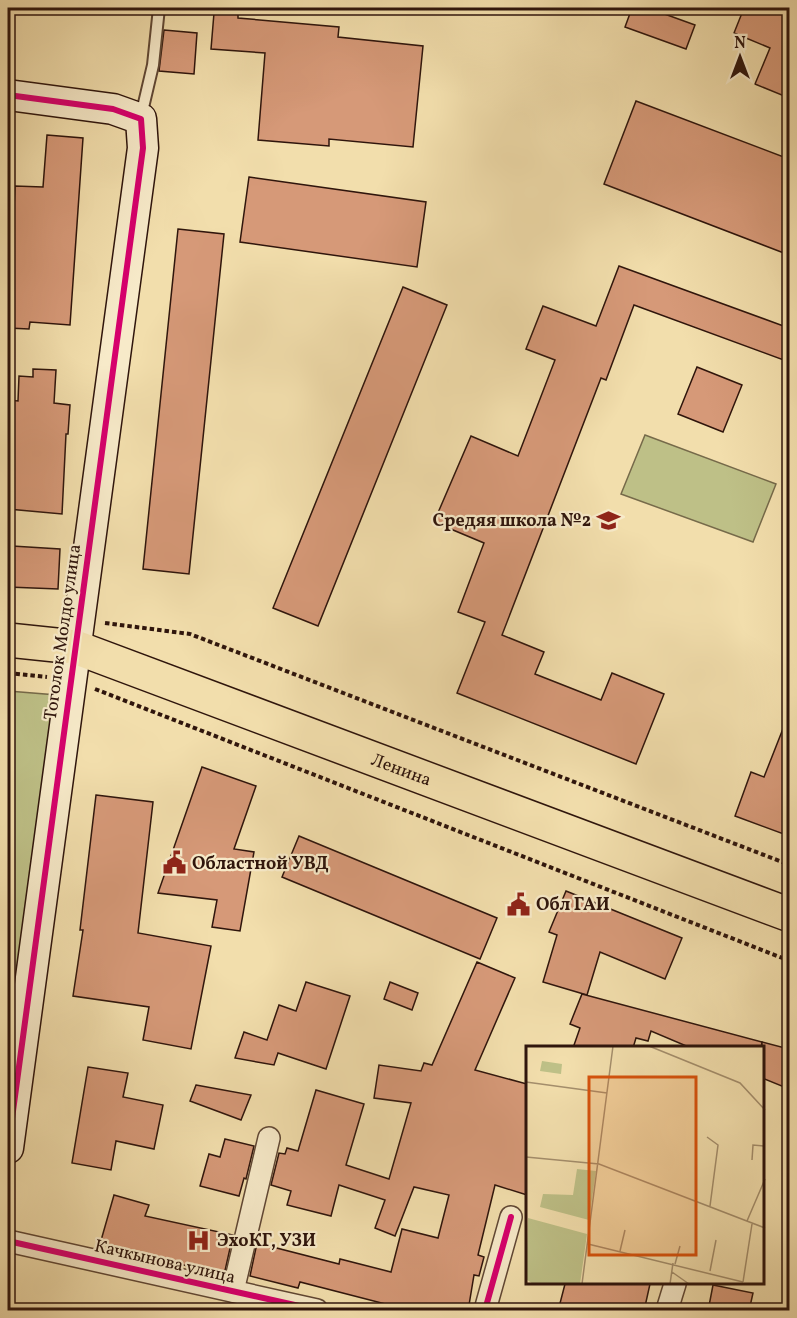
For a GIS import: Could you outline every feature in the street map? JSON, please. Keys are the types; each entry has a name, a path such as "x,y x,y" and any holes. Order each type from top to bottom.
{"main road":[{"name":"Ленина","path":"8,640 76,633 789,915"}],"street":[{"path":"8,95 113,109 141,119"},
{"name":"Тоголок Молдо улица","path":"8,1148 143,148 141,119"},
{"path":"233,1291 269,1138"},
{"path":"485,1311 511,1217"},
{"name":"Качкынова улица","path":"8,1241 317,1311"},
{"path":"667,1311 675,1285"}],"lane":[{"path":"141,119 153,65 159,8"}],"path":[{"path":"76,633 190,634 789,865"},
{"path":"8,673 71,680 789,962"}],"green space":[{"path":"645,435 776,484 753,542 621,494"},
{"path":"8,691 57,695 8,1053"}],"building":[{"path":"632,8 648,8 695,25 686,49 625,27"},
{"path":"744,8 789,8 789,98 755,84 770,48 734,33"},
{"path":"214,13 238,14 238,18 339,27 338,37 423,46 413,147 329,139 329,146 258,140 265,53 211,49"},
{"path":"164,30 197,33 194,74 159,71"},
{"path":"636,101 789,159 789,255 604,184"},
{"path":"47,135 83,138 70,325 30,322 29,329 8,328 8,272 11,272 15,186 43,187"},
{"path":"249,177 426,202 417,267 240,242"},
{"path":"178,229 224,234 189,574 143,569"},
{"path":"619,266 789,328 789,362 634,305 606,380 601,378 502,635 544,652 535,674 601,700 612,673 664,694 636,764 457,693 485,622 458,612 484,543 434,522 471,436 518,456 555,360 526,349 543,306 596,326"},
{"path":"403,287 447,305 318,626 273,608"},
{"path":"697,367 742,385 723,432 678,414"},
{"path":"33,369 56,370 54,403 70,405 68,434 66,434 62,514 8,509 8,400 18,401 19,376 33,377"},
{"path":"12,546 60,549 58,589 8,587 8,548"},
{"path":"788,716 789,836 735,816 751,772 764,777"},
{"path":"202,767 256,786 234,849 254,852 240,931 212,927 217,900 158,893"},
{"path":"96,795 153,802 138,933 211,946 191,1049 143,1040 149,1007 73,996 83,930 80,930"},
{"path":"299,836 497,918 480,959 282,877"},
{"path":"566,891 682,938 665,979 600,952 587,995 543,982 557,935 549,932"},
{"path":"477,962 515,978 475,1070 526,1084 526,1195 495,1185 478,1255 484,1257 479,1276 474,1275 468,1311 400,1311 401,1308 300,1282 298,1288 250,1276 257,1243 339,1264 340,1259 391,1272 402,1229 438,1238 449,1195 414,1187 395,1236 375,1228 385,1200 339,1185 331,1216 287,1205 291,1191 271,1185 279,1153 285,1154 287,1148 298,1151 316,1090 364,1104 346,1165 389,1179 411,1103 374,1098 379,1065 421,1071 424,1063 432,1065"},
{"path":"306,982 350,996 326,1069 278,1053 274,1065 235,1058 244,1032 267,1040 279,1005 296,1011"},
{"path":"390,982 418,993 412,1010 384,999"},
{"path":"582,994 762,1042 761,1046 686,1046 651,1031 648,1041 636,1038 634,1046 574,1046 580,1028 570,1024"},
{"path":"762,1042 789,1049 789,1089 764,1079 764,1046"},
{"path":"88,1067 128,1073 123,1097 163,1105 154,1149 116,1141 111,1170 72,1163"},
{"path":"196,1085 251,1095 241,1120 190,1101"},
{"path":"225,1139 254,1146 246,1179 244,1178 239,1196 200,1186 209,1154 220,1157"},
{"path":"114,1195 149,1205 145,1216 233,1235 224,1275 100,1244"},
{"path":"565,1285 650,1285 644,1311 611,1311 582,1304 580,1311 558,1311"},
{"path":"713,1285 753,1293 749,1311 708,1311"}],"cycle path":[{"path":"8,95 113,109 141,119 143,148 8,1148"},
{"path":"485,1310 511,1217"},
{"path":"8,1241 317,1310"}],"place":[{"name":"Средяя школа №2","path":"609,520"},
{"name":"Областной УВД","path":"174,863"},
{"name":"Обл ГАИ","path":"518,904"},
{"name":"ЭхоКГ, УЗИ","path":"199,1240"}]}
